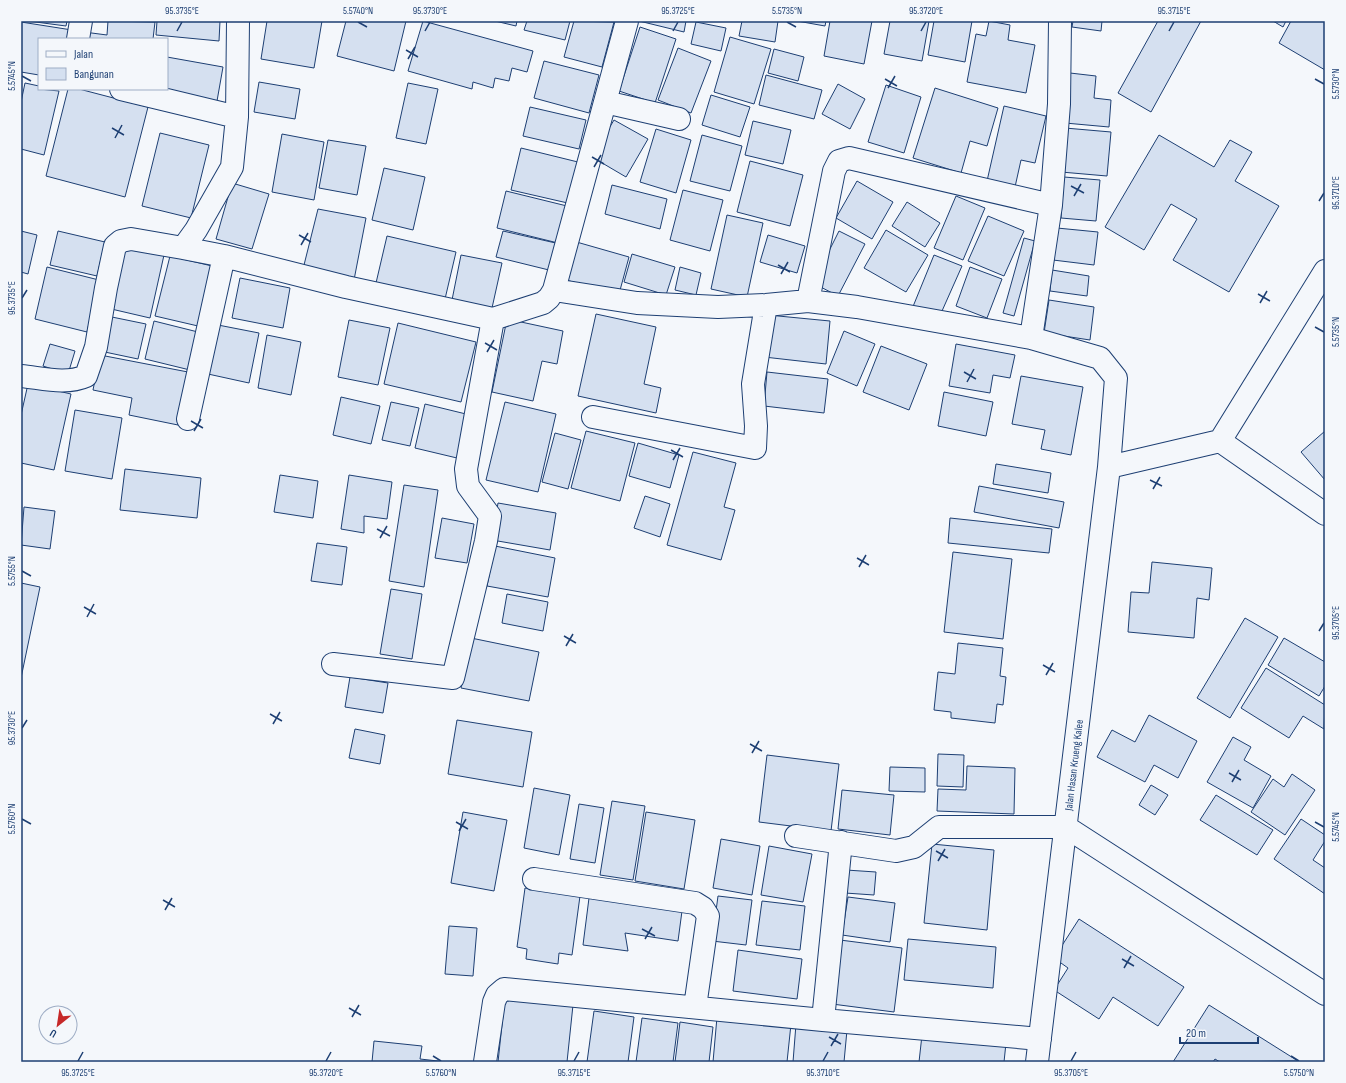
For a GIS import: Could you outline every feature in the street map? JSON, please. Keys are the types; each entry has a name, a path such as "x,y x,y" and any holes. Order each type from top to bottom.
{"street":[{"path":"78,38 80,21"},
{"path":"183,248 231,172 236,117 238,21"},
{"path":"21,376 57,380 77,380 86,376 96,347 115,246 131,239 224,256 346,287 492,319 543,303 549,298 554,290 606,102 626,21"},
{"path":"1031,338 1051,205 1060,104 1060,21"},
{"path":"125,90 236,117"},
{"path":"606,102 679,119"},
{"path":"808,301 834,171 839,161 849,158 1051,205"},
{"path":"188,419 224,256"},
{"path":"1109,467 1220,441 1325,271"},
{"name":"Jalan Hasan Krueng Kalee","path":"554,290 636,303 718,307 808,301 857,308 1031,338 1100,358 1116,378 1109,467 1037,1062"},
{"path":"593,417 755,448 756,426 753,384 766,305"},
{"path":"334,664 453,678 486,541 490,516 468,486 466,469 492,319"},
{"path":"1220,441 1325,514"},
{"path":"796,836 896,851 914,847 939,827 1066,827 1325,994"},
{"path":"823,1020 841,842"},
{"path":"534,879 694,903 703,908 708,916 695,1007"},
{"path":"484,1062 494,1002 497,995 504,989 823,1020 1040,1039"}],"building":[{"path":"28,21 67,21 66,26"},
{"path":"108,21 155,22 153,38 84,38 84,32 107,35"},
{"path":"157,21 220,21 219,41 156,35"},
{"path":"267,21 322,21 314,68 261,59"},
{"path":"346,21 406,21 394,71 337,56"},
{"path":"423,21 533,51 527,72 512,68 509,81 495,78 493,88 473,82 472,89 408,71"},
{"path":"495,21 517,21 516,26"},
{"path":"527,21 570,21 565,40 524,30"},
{"path":"574,21 614,22 602,67 564,57"},
{"path":"639,21 686,21 684,32"},
{"path":"742,21 778,21 775,42 739,36"},
{"path":"797,21 826,21 825,26"},
{"path":"830,21 872,21 864,64 824,56"},
{"path":"890,21 929,21 922,61 884,54"},
{"path":"934,21 972,21 965,62 928,55"},
{"path":"989,21 1010,25 1008,40 1035,45 1026,93 967,82 976,34 986,36"},
{"path":"1073,21 1102,21 1101,31 1072,27"},
{"path":"1158,21 1201,21 1151,112 1118,93"},
{"path":"1273,21 1286,21 1283,27"},
{"path":"1291,21 1325,21 1325,70 1279,43"},
{"path":"21,22 72,30 71,38 38,38 38,75 21,72"},
{"path":"696,22 726,28 721,51 691,44"},
{"path":"640,27 676,39 655,103 619,91"},
{"path":"730,37 771,49 754,104 714,92"},
{"path":"678,48 711,61 691,113 658,100"},
{"path":"774,49 804,57 798,81 768,73"},
{"path":"168,57 223,67 217,101 157,90 168,90"},
{"path":"544,61 599,75 589,113 534,98"},
{"path":"1070,73 1096,76 1094,98 1111,100 1109,127 1065,123"},
{"path":"766,75 822,90 814,119 759,105"},
{"path":"259,82 300,89 295,119 254,112"},
{"path":"25,83 38,86 38,90 59,91 44,155 21,149 21,102"},
{"path":"408,83 438,89 426,144 396,138"},
{"path":"838,84 865,99 850,129 822,114"},
{"path":"886,85 921,97 904,153 868,142"},
{"path":"935,88 998,108 987,146 970,141 961,173 913,158"},
{"path":"68,90 83,90 148,107 125,197 46,176"},
{"path":"711,95 750,107 740,137 702,125"},
{"path":"1004,106 1046,116 1035,163 1021,160 1015,187 987,181"},
{"path":"530,107 586,120 579,149 523,136"},
{"path":"614,120 648,139 626,177 592,157"},
{"path":"753,121 791,130 783,164 745,155"},
{"path":"1065,128 1111,132 1107,176 1061,172"},
{"path":"656,129 691,140 676,193 640,182"},
{"path":"160,133 209,145 191,218 142,206"},
{"path":"282,134 324,142 314,200 272,192"},
{"path":"702,135 742,146 730,191 690,181"},
{"path":"1159,135 1214,167 1230,140 1252,152 1235,181 1279,206 1229,292 1173,260 1197,219 1171,204 1144,250 1105,227"},
{"path":"328,140 366,146 357,195 319,188"},
{"path":"521,148 582,163 572,204 511,190"},
{"path":"750,161 803,175 790,226 737,212"},
{"path":"384,168 425,177 413,230 372,220"},
{"path":"1064,177 1100,180 1096,221 1061,218"},
{"path":"857,181 893,202 872,239 836,218"},
{"path":"232,183 269,194 252,249 216,239"},
{"path":"612,185 667,199 660,229 605,214"},
{"path":"683,190 723,200 710,251 670,240"},
{"path":"506,191 567,206 558,243 497,228"},
{"path":"956,196 985,208 963,260 934,248"},
{"path":"907,202 940,223 925,247 892,226"},
{"path":"318,209 366,218 354,280 303,269"},
{"path":"727,215 763,223 747,297 711,289"},
{"path":"988,216 1024,231 1004,276 968,261"},
{"path":"1057,228 1098,232 1094,265 1053,260"},
{"path":"886,230 928,255 906,292 864,268"},
{"path":"21,231 37,235 28,274 21,272"},
{"path":"58,231 105,242 97,276 50,265"},
{"path":"503,231 560,244 553,271 496,257"},
{"path":"839,231 865,244 838,296 813,283"},
{"path":"768,235 805,246 797,273 760,262"},
{"path":"387,236 456,252 445,299 376,283"},
{"path":"1024,238 1035,241 1014,316 1003,313"},
{"path":"573,241 629,257 619,294 562,279"},
{"path":"121,245 164,255 150,318 107,308"},
{"path":"632,254 675,267 666,295 624,282"},
{"path":"461,255 502,263 492,308 452,300"},
{"path":"934,255 962,266 942,311 912,309"},
{"path":"170,256 212,266 198,326 155,316"},
{"path":"47,267 99,280 87,332 35,319"},
{"path":"680,267 701,273 696,295 675,290"},
{"path":"970,267 1002,279 987,318 956,306"},
{"path":"1052,270 1089,276 1087,296 1050,291"},
{"path":"240,278 290,288 283,328 232,318"},
{"path":"1049,300 1094,307 1090,340 1044,333"},
{"path":"596,314 656,327 644,384 661,388 656,413 578,396"},
{"path":"768,315 830,321 826,364 764,357"},
{"path":"107,316 146,324 138,359 100,351"},
{"path":"507,319 563,331 557,364 542,361 533,401 492,392"},
{"path":"349,320 390,328 378,385 338,377"},
{"path":"154,321 198,332 190,370 145,359"},
{"path":"398,323 476,342 461,402 384,384"},
{"path":"218,325 259,333 249,383 208,374"},
{"path":"844,331 875,344 857,386 827,373"},
{"path":"267,335 301,342 291,395 258,388"},
{"path":"50,344 75,351 68,374 43,366"},
{"path":"956,344 1015,355 1010,378 993,375 990,393 949,386"},
{"path":"881,346 927,364 909,410 863,392"},
{"path":"100,355 188,372 178,425 129,415 132,398 93,390"},
{"path":"767,372 828,379 824,413 764,406"},
{"path":"1021,376 1083,387 1071,455 1041,449 1045,430 1012,424"},
{"path":"28,384 71,394 54,470 21,463 21,415"},
{"path":"944,392 993,402 986,436 938,426"},
{"path":"341,397 380,406 371,444 333,435"},
{"path":"391,402 419,408 410,446 382,440"},
{"path":"505,402 556,414 538,492 486,480"},
{"path":"425,404 466,414 457,458 415,448"},
{"path":"75,410 122,418 112,479 65,471"},
{"path":"586,431 635,443 620,501 571,488"},
{"path":"1325,431 1325,480 1301,452"},
{"path":"555,433 581,440 568,489 542,482"},
{"path":"638,443 679,455 670,488 629,476"},
{"path":"693,452 736,463 724,507 735,510 721,560 667,545"},
{"path":"996,464 1051,473 1048,493 993,484"},
{"path":"125,469 201,478 197,518 120,510"},
{"path":"280,475 318,481 313,518 274,512"},
{"path":"349,475 392,482 387,519 364,516 364,533 341,529"},
{"path":"404,485 438,490 424,587 389,581"},
{"path":"979,486 1064,502 1059,528 974,512"},
{"path":"645,496 670,504 660,537 634,528"},
{"path":"498,503 556,513 550,550 492,540"},
{"path":"24,507 55,511 50,549 21,545"},
{"path":"442,518 474,524 467,563 435,558"},
{"path":"950,518 1052,529 1049,553 948,543"},
{"path":"317,543 347,547 342,585 311,581"},
{"path":"495,546 555,558 548,597 487,586"},
{"path":"953,552 1012,559 1003,639 944,632"},
{"path":"1152,562 1212,568 1209,600 1197,598 1194,638 1128,632 1131,592 1149,593"},
{"path":"21,583 40,587 21,678"},
{"path":"391,589 422,594 412,659 380,654"},
{"path":"507,594 548,602 543,631 502,623"},
{"path":"1245,618 1278,637 1230,718 1197,698"},
{"path":"471,638 539,652 529,701 461,688"},
{"path":"1284,638 1325,662 1325,686 1319,696 1268,665"},
{"path":"958,643 1003,648 1000,676 1006,677 1003,705 997,704 995,723 951,718 951,712 934,710 938,672 955,674"},
{"path":"1266,668 1325,705 1324,729 1303,716 1289,738 1241,708"},
{"path":"350,677 388,683 383,713 345,707"},
{"path":"1149,715 1197,741 1178,778 1154,765 1145,782 1097,757 1112,730 1135,742"},
{"path":"457,720 532,732 523,787 448,774"},
{"path":"355,729 385,735 380,764 349,758"},
{"path":"1233,737 1251,747 1244,760 1271,776 1253,808 1207,782"},
{"path":"938,754 964,755 963,787 937,786"},
{"path":"767,755 839,764 831,831 759,822"},
{"path":"967,766 1015,768 1014,814 937,811 938,789 966,790"},
{"path":"890,767 925,768 925,792 889,791"},
{"path":"1292,774 1315,790 1285,835 1251,812 1273,779 1284,787"},
{"path":"1151,785 1168,795 1155,815 1139,805"},
{"path":"534,788 570,795 559,855 524,848"},
{"path":"842,790 894,795 890,835 838,829"},
{"path":"1216,795 1273,830 1257,855 1200,820"},
{"path":"612,801 645,806 633,880 600,875"},
{"path":"579,804 604,808 595,863 570,859"},
{"path":"463,812 507,820 494,891 451,883"},
{"path":"646,812 695,820 684,889 635,881"},
{"path":"1301,819 1325,835 1325,841 1313,860 1325,868 1325,894 1274,859"},
{"path":"721,839 760,846 752,895 713,888"},
{"path":"932,844 994,850 987,930 924,923"},
{"path":"769,846 812,854 803,902 761,895"},
{"path":"846,870 876,872 874,895 845,893"},
{"path":"525,888 580,896 572,955 559,953 558,964 526,959 527,949 517,947"},
{"path":"718,896 752,900 746,945 712,941"},
{"path":"848,897 895,903 890,942 842,935"},
{"path":"589,898 682,911 678,941 625,933 628,951 583,945"},
{"path":"762,901 805,906 800,950 756,945"},
{"path":"1079,919 1184,987 1158,1026 1113,997 1099,1019 1054,990 1068,968 1054,958"},
{"path":"449,926 477,928 473,976 445,974"},
{"path":"908,939 996,947 993,988 904,980"},
{"path":"840,940 902,948 894,1012 832,1004"},
{"path":"738,950 802,959 797,999 733,991"},
{"path":"505,997 573,1005 567,1062 498,1062"},
{"path":"1209,1005 1298,1061 1220,1062 1215,1059 1213,1062 1173,1062"},
{"path":"594,1011 634,1017 628,1062 587,1062"},
{"path":"717,1017 791,1024 787,1062 713,1062"},
{"path":"642,1018 678,1023 673,1062 636,1062"},
{"path":"680,1022 713,1027 709,1062 675,1062"},
{"path":"796,1024 847,1030 844,1062 793,1062"},
{"path":"922,1035 1006,1043 1004,1062 919,1062"},
{"path":"374,1041 422,1046 420,1059 447,1062 372,1062"}]}
